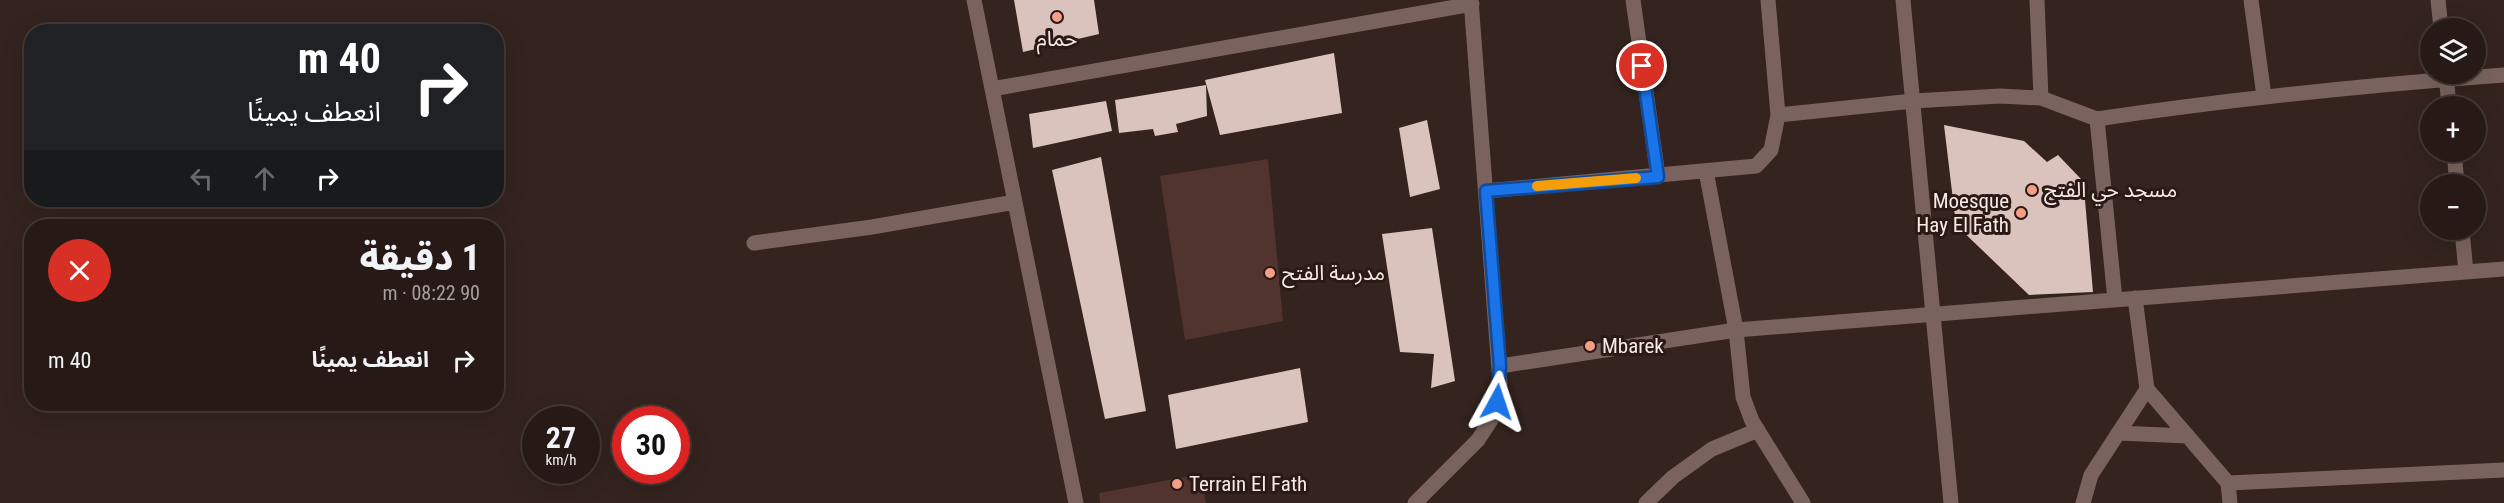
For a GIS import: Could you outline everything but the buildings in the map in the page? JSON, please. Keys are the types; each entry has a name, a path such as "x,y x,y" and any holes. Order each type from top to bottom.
{"street":[{"path":"974,0 1076,503"},
{"path":"1633,0 1658,177"},
{"path":"1486,191 1658,177 1756,166 1762,162 1771,150 1778,116 1768,0"},
{"path":"1904,0 1951,503"},
{"path":"2037,0 2041,98"},
{"path":"2251,0 2264,96"},
{"path":"2438,0 2440,18"},
{"path":"992,89 1471,2 1500,366 1497,402 1491,420 1478,440 1414,503"},
{"path":"2486,75 2504,75"},
{"path":"1778,116 1913,101 2000,96 2041,98 2097,119 2264,96 2420,79"},
{"path":"2097,119 2115,300"},
{"path":"1706,171 1736,330 1743,397 1758,430 1803,503"},
{"path":"754,243 872,227 1015,202"},
{"path":"2463,240 2466,272"},
{"path":"1500,366 1736,330 2504,269"},
{"path":"2135,298 2147,389 2228,483 2230,503"},
{"path":"2083,503 2091,475 2147,389"},
{"path":"1646,503 1673,477 1712,448 1758,430"},
{"path":"2118,432 2187,436"},
{"path":"2228,483 2504,470"}],"shaded area":[{"path":"1268,159 1283,321 1185,340 1160,176"},
{"name":"Terrain El Fath","path":"1201,474 1206,503 1100,503 1099,493"}],"slow traffic":[{"path":"1537,186 1636,178"}],"place":[{"name":"حمام","path":"1057,17"},
{"name":"مسجد حي الفتح","path":"2032,190"},
{"name":"Moesque Hay El Fath","path":"2021,213"},
{"name":"مدرسة الفتح","path":"1270,273"},
{"name":"Mbarek","path":"1590,346"},
{"name":"Terrain El Fath","path":"1177,484"}],"route":[{"path":"1497,402 1500,366 1486,191 1658,177 1642,66"}]}
